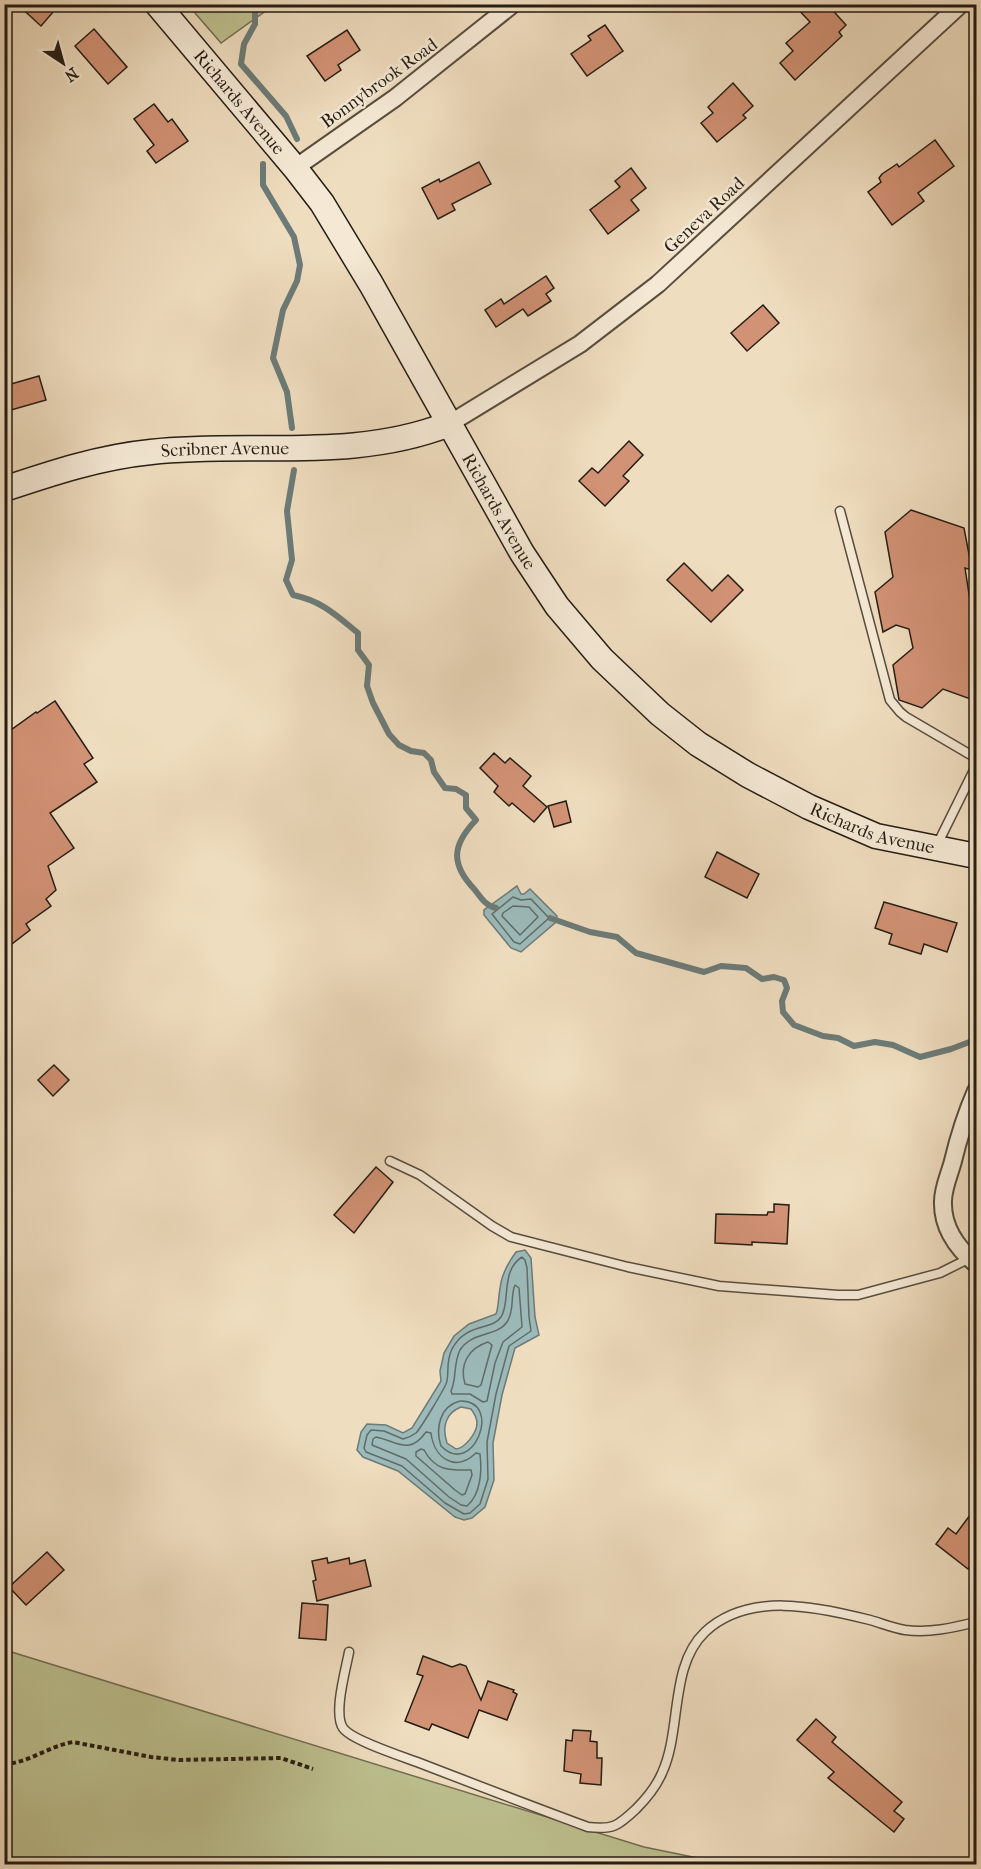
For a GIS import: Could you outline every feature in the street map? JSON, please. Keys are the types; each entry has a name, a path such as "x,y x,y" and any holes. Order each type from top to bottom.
{"street":[{"name":"Richards Avenue","path":"157,4 322,203 343,236 522,553 557,606 602,659 660,714 698,744 748,775 809,807 876,836 976,856"},
{"name":"Bonnybrook Road","path":"295,168 395,98 513,4"},
{"name":"Geneva Road","path":"449,424 580,344 658,284 961,4"},
{"name":"Scribner Avenue","path":"4,489 84,465 152,452 311,449 365,445 423,434 449,424"},
{"path":"973,1261 957,1244 950,1232 946,1223 943,1200 964,1118 976,1091"}],"lane":[{"path":"840,511 890,699 906,717 976,758"},
{"path":"936,848 976,766"},
{"path":"390,1161 420,1175 492,1226 512,1237 628,1267 719,1286 848,1296 869,1293 973,1261"},
{"path":"349,1652 339,1706 339,1719 349,1734 509,1798 588,1827 603,1829 614,1827 625,1820 647,1798 663,1773 675,1725 683,1674 692,1647 706,1631 727,1617 746,1610 793,1605 821,1608 902,1629 929,1632 976,1622"}],"path":[{"path":"4,1764 19,1762 65,1743 73,1742 179,1760 281,1758 313,1769"}],"green space":[{"path":"188,5 274,5 221,43"},
{"path":"5,1650 644,1847 727,1864 5,1864"}],"water":[{"path":"517,886 521,894 530,889 557,916 556,922 521,952 511,948 484,915 484,910"},
{"path":"525,1250 531,1258 535,1317 539,1335 515,1348 502,1395 493,1443 494,1480 485,1507 472,1518 464,1520 455,1517 398,1471 363,1457 357,1450 361,1432 367,1424 386,1425 403,1433 412,1428 441,1381 440,1371 444,1353 454,1336 469,1324 496,1314 502,1279 516,1252","holes":["461,1407 471,1409 477,1421 475,1431 467,1443 456,1449 447,1443 446,1422 451,1413"]}],"building":[{"path":"17,4 60,4 41,26"},
{"path":"793,4 827,4 846,25 839,32 842,36 795,80 780,63 793,51 786,43 810,22"},
{"path":"605,25 623,51 587,76 571,54 591,40 588,36"},
{"path":"94,29 127,67 108,84 75,46"},
{"path":"347,30 360,50 338,65 341,70 325,81 307,56"},
{"path":"733,83 753,106 743,115 746,118 717,142 701,123 713,113 708,107"},
{"path":"154,104 168,122 172,119 188,141 156,163 147,151 154,145 134,119"},
{"path":"935,140 954,166 918,193 924,201 892,225 868,192 881,182 879,178 882,174 897,164 899,167"},
{"path":"479,162 491,184 452,204 455,210 438,219 422,188 439,179 440,182"},
{"path":"631,168 646,188 631,200 639,210 608,234 590,210 620,187 615,181"},
{"path":"546,276 554,288 546,294 551,301 528,316 523,309 496,327 485,310 501,299 504,304"},
{"path":"763,305 779,323 747,351 731,333"},
{"path":"39,376 46,400 4,412 4,386"},
{"path":"629,441 643,455 623,476 629,481 605,506 579,481 592,468 598,473"},
{"path":"911,510 964,528 972,570 965,568 971,607 975,608 976,619 976,701 943,689 922,708 899,700 893,665 913,648 909,629 896,625 883,632 875,592 893,577 885,532"},
{"path":"684,563 712,591 728,575 743,590 711,622 667,580"},
{"path":"55,701 93,758 84,764 97,782 50,813 74,848 48,866 56,890 46,899 51,906 26,924 30,930 4,950 4,735"},
{"path":"494,753 505,763 510,758 531,776 523,786 547,807 534,822 512,803 509,806 494,792 498,786 480,768"},
{"path":"566,801 571,822 554,827 548,806"},
{"path":"717,852 759,874 747,898 705,877"},
{"path":"884,902 957,923 947,952 924,944 921,954 889,944 892,934 875,928"},
{"path":"54,1065 69,1080 53,1096 38,1080"},
{"path":"376,1167 393,1182 354,1233 334,1215"},
{"path":"774,1204 789,1205 787,1244 715,1243 716,1214 767,1215 768,1212 774,1212"},
{"path":"976,1507 976,1558 968,1569 936,1544 948,1528 956,1534"},
{"path":"47,1552 64,1570 26,1605 9,1587"},
{"path":"327,1558 328,1563 349,1558 350,1564 365,1560 371,1586 317,1601 312,1561"},
{"path":"302,1603 328,1605 326,1640 299,1638"},
{"path":"423,1656 452,1667 460,1664 466,1666 481,1700 488,1681 514,1690 513,1692 517,1694 507,1720 479,1710 468,1738 432,1724 429,1730 405,1721 423,1676 417,1674"},
{"path":"816,1719 836,1737 832,1742 902,1802 894,1811 904,1819 894,1832 828,1778 834,1772 797,1740"},
{"path":"573,1730 591,1731 590,1741 597,1742 597,1758 602,1758 601,1785 580,1783 581,1774 564,1771 566,1740 572,1741"}],"waterway":[{"path":"255,4 255,24 244,44 241,64 286,116 297,139"},
{"path":"263,164 263,185 294,237 300,265 297,281 283,310 273,358 287,392 292,428"},
{"path":"294,470 287,511 292,560 286,580 293,595 321,605 358,633 358,650 369,665 367,686 389,734 399,745 411,751 424,753 431,760 434,772 445,788 456,789 466,795 466,808 476,820 462,838 457,855 458,863 461,872 482,899 496,908"},
{"path":"550,918 590,932 617,937 636,953 704,972 721,966 746,968 762,979 774,977 784,980 787,988 782,1001 783,1012 794,1025 823,1036 838,1038 854,1046 875,1042 893,1045 920,1057 951,1049 972,1041 976,1037"}]}
